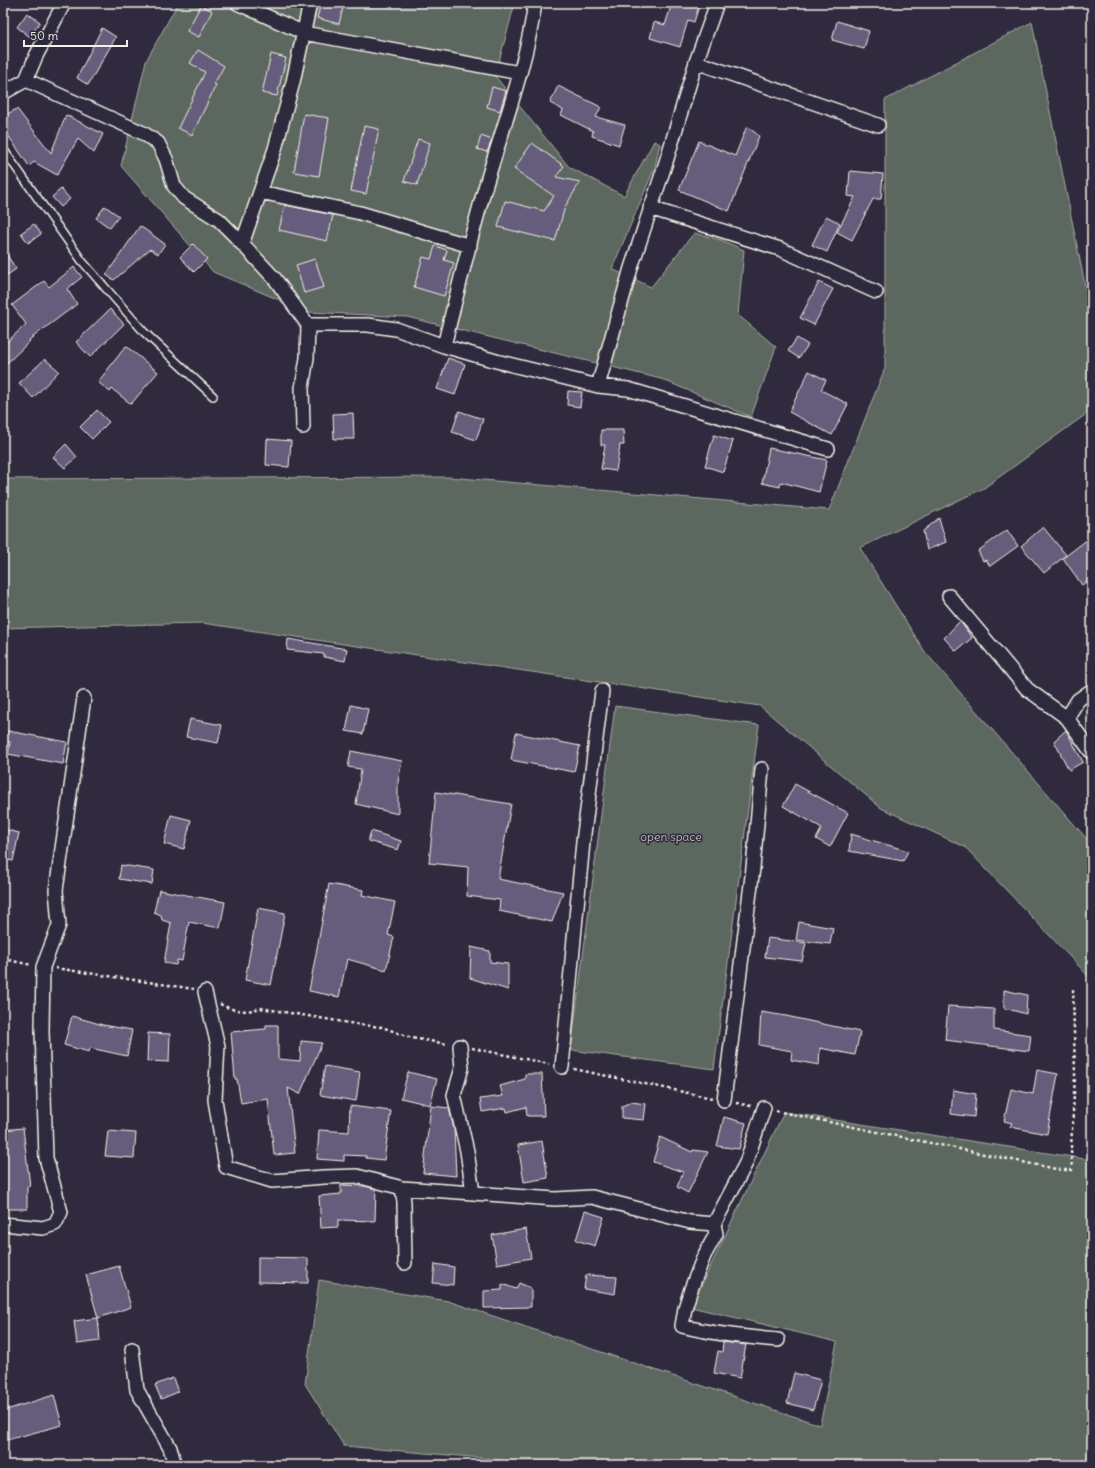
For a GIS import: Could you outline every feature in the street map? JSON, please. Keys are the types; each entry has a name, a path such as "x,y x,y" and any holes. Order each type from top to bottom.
{"street":[{"path":"3,93 26,80 36,56 64,3"},
{"path":"237,3 304,34 520,73"},
{"path":"242,244 275,148 304,34 310,3"},
{"path":"444,346 485,188 507,122 530,38 535,3"},
{"path":"598,386 631,268 666,162 696,62 717,3"},
{"path":"696,62 878,126"},
{"path":"26,80 143,133 158,143 166,159 174,186 184,198 219,220 275,279 308,325 307,358 302,388 303,427"},
{"path":"260,192 360,213 470,246"},
{"path":"650,208 780,249 876,292"},
{"path":"308,325 368,325 396,329 444,346 598,386 628,389 828,449"},
{"path":"949,596 1028,689 1067,718 1092,753"},
{"path":"1067,718 1078,700 1092,690"},
{"path":"562,1067 583,842 602,691"},
{"path":"3,1224 43,1228 55,1224 61,1212 46,1158 42,1031 43,967 59,925 56,890 84,698"},
{"path":"724,1100 754,868 762,769"},
{"path":"204,992 218,1046 215,1100 226,1167 272,1181 357,1176 402,1188 555,1199 592,1197 690,1222 714,1224"},
{"path":"460,1046 462,1068 454,1095 467,1151 473,1193"},
{"path":"764,1108 746,1163 714,1224 716,1234 704,1256 691,1289 684,1308 682,1326 706,1332 730,1333 778,1340"},
{"path":"402,1188 404,1202 405,1263"},
{"path":"132,1349 137,1390 170,1448 175,1465"}],"lane":[{"path":"3,149 82,261 144,332 212,396"}],"path":[{"path":"3,959 43,967 184,986 204,992 221,1005 234,1010 250,1012 260,1008 382,1027 412,1038 460,1046 1060,1170 1072,1170 1071,1148 1075,1076 1073,988"}],"green space":[{"path":"178,3 515,3 495,76 569,167 624,196 654,141 660,144 655,167 612,269 651,287 694,233 721,240 744,250 738,315 776,347 751,417 661,379 407,317 308,312 213,272 121,166 146,61"},
{"path":"1032,22 1092,320 1092,410 984,488 860,548 925,652 1092,845 1092,980 965,847 881,808 760,706 202,623 3,628 3,479 449,477 829,510 885,368 885,100"},
{"name":"open space","path":"615,706 759,725 714,1069 571,1050"},
{"path":"784,1112 1092,1160 1092,1465 524,1465 494,1459 344,1446 305,1384 319,1280 448,1301 820,1425 837,1342 691,1307"}],"building":[{"path":"321,3 344,3 339,24 317,18"},
{"path":"672,3 700,3 694,22 688,20 680,47 650,38 654,22 665,25"},
{"path":"201,5 212,11 199,37 187,31"},
{"path":"27,13 40,22 30,37 17,27"},
{"path":"837,21 869,31 864,49 832,40"},
{"path":"102,28 116,37 88,85 77,78"},
{"path":"198,50 224,66 214,84 216,85 192,135 178,128 205,72 190,63"},
{"path":"271,54 286,58 277,96 262,93"},
{"path":"558,86 601,107 596,117 625,125 619,145 592,136 593,131 561,115 563,110 550,103"},
{"path":"492,87 506,91 500,111 487,107"},
{"path":"17,109 51,153 66,115 103,134 94,153 78,139 57,175 34,162 29,166 3,128 3,116"},
{"path":"304,114 329,118 319,176 294,172"},
{"path":"364,126 379,129 366,194 351,191"},
{"path":"747,126 759,136 729,211 679,190 699,141 735,156"},
{"path":"481,136 492,140 487,152 477,149"},
{"path":"418,139 430,143 417,185 404,181"},
{"path":"532,143 564,166 556,177 580,182 565,207 555,241 498,227 505,201 544,211 554,196 514,169"},
{"path":"850,171 883,174 881,199 873,199 852,240 837,232 855,197 848,196"},
{"path":"61,189 70,199 61,207 52,197"},
{"path":"285,205 333,215 327,241 279,230"},
{"path":"105,206 119,216 110,228 96,218"},
{"path":"826,216 840,223 827,252 812,245"},
{"path":"34,224 41,234 28,243 21,233"},
{"path":"140,226 165,244 158,254 150,249 114,280 106,275"},
{"path":"193,244 207,259 194,272 180,257"},
{"path":"435,246 447,250 444,260 454,263 444,296 414,287 423,257 431,259"},
{"path":"3,249 16,269 3,278"},
{"path":"315,259 324,287 304,293 296,265"},
{"path":"74,267 82,277 67,289 77,304 29,340 30,341 3,367 3,346 26,324 12,305 44,281 49,287"},
{"path":"819,282 833,289 814,325 800,318"},
{"path":"110,309 124,324 90,357 76,342"},
{"path":"797,338 808,345 799,358 788,351"},
{"path":"126,346 158,372 131,404 112,389 110,392 98,382"},
{"path":"448,358 465,364 455,395 437,389"},
{"path":"45,359 59,371 33,398 19,383"},
{"path":"809,371 826,380 821,390 848,404 832,435 789,412"},
{"path":"568,391 582,392 580,407 567,405"},
{"path":"97,410 109,422 92,439 80,427"},
{"path":"459,411 483,419 476,440 452,432"},
{"path":"353,413 354,439 334,439 333,414"},
{"path":"601,430 623,430 624,445 620,445 616,471 601,469 605,445 601,445"},
{"path":"714,435 733,441 723,472 705,466"},
{"path":"267,439 291,441 289,467 266,465"},
{"path":"66,444 77,457 65,468 53,457"},
{"path":"769,448 827,460 819,492 781,482 780,487 762,483"},
{"path":"939,518 946,542 927,550 923,531"},
{"path":"1043,527 1066,555 1044,573 1021,546"},
{"path":"1007,530 1018,546 990,566 986,560 983,561 978,551"},
{"path":"1092,536 1092,577 1082,585 1063,558"},
{"path":"960,621 972,638 956,651 944,638"},
{"path":"288,639 347,649 345,661 324,657 324,654 287,650"},
{"path":"351,705 368,709 363,734 346,731"},
{"path":"190,719 222,725 218,743 186,737"},
{"path":"3,730 67,742 63,764 8,754 10,742 3,742"},
{"path":"1066,730 1083,762 1069,770 1054,741"},
{"path":"516,733 580,746 574,772 511,760"},
{"path":"351,751 402,761 398,782 398,814 356,804 361,769 348,767"},
{"path":"795,784 848,813 830,847 816,839 822,828 783,806"},
{"path":"436,792 511,804 498,879 563,892 552,922 499,911 500,900 467,896 468,867 429,863"},
{"path":"171,815 191,820 184,849 164,844"},
{"path":"3,829 19,833 13,861 3,859"},
{"path":"371,831 401,841 398,850 368,841"},
{"path":"851,834 908,851 903,861 849,851"},
{"path":"121,865 154,870 152,884 119,879"},
{"path":"329,884 363,890 362,895 395,902 388,935 394,937 386,970 347,959 339,997 309,991"},
{"path":"159,890 225,902 220,928 189,922 182,961 177,960 176,965 164,963 171,923 162,920 161,915 154,912"},
{"path":"258,908 285,913 271,985 245,980"},
{"path":"799,922 833,928 830,944 796,940"},
{"path":"768,938 806,943 802,961 765,957"},
{"path":"471,947 490,951 490,962 508,964 508,990 470,978"},
{"path":"1004,990 1027,995 1026,1014 1004,1008"},
{"path":"948,1006 994,1009 994,1030 1031,1035 1029,1051 945,1040"},
{"path":"761,1012 860,1032 855,1055 820,1048 819,1065 791,1060 792,1051 759,1045"},
{"path":"72,1016 103,1025 132,1030 127,1056 90,1048 89,1052 64,1045"},
{"path":"266,1025 278,1025 278,1059 300,1061 301,1041 322,1043 300,1094 288,1088 295,1153 274,1155 268,1099 241,1103 237,1079 235,1079 231,1032 266,1029"},
{"path":"148,1033 170,1034 169,1062 147,1061"},
{"path":"325,1066 360,1072 356,1101 320,1095"},
{"path":"1037,1070 1058,1074 1047,1134 1010,1127 1012,1123 1004,1121 1011,1089 1033,1094"},
{"path":"408,1072 437,1079 430,1105 401,1098"},
{"path":"525,1074 542,1074 544,1116 527,1116 526,1107 507,1112 506,1108 482,1112 480,1099 503,1096 500,1086 525,1079"},
{"path":"953,1090 976,1094 974,1117 951,1114"},
{"path":"631,1102 646,1104 644,1120 622,1118 622,1106"},
{"path":"350,1106 391,1111 384,1160 366,1158 366,1156 344,1155 344,1161 317,1159 319,1130 349,1132"},
{"path":"431,1106 449,1108 454,1129 456,1176 423,1173"},
{"path":"724,1117 746,1123 739,1149 717,1146"},
{"path":"23,1128 30,1186 27,1187 27,1209 3,1209 3,1130"},
{"path":"108,1131 136,1133 134,1158 105,1156"},
{"path":"660,1137 692,1152 693,1150 708,1152 688,1193 677,1187 683,1172 653,1162"},
{"path":"542,1141 548,1178 524,1182 518,1145"},
{"path":"341,1185 365,1186 376,1189 375,1221 338,1220 338,1227 321,1228 319,1196 341,1194"},
{"path":"585,1211 604,1217 595,1246 576,1240"},
{"path":"526,1229 531,1258 497,1264 492,1235"},
{"path":"258,1257 308,1258 308,1283 258,1282"},
{"path":"435,1264 454,1267 453,1285 433,1283"},
{"path":"119,1266 131,1307 98,1318 86,1275"},
{"path":"586,1275 617,1277 615,1294 584,1289"},
{"path":"519,1283 531,1288 531,1307 484,1308 484,1291 502,1290 502,1284 516,1289"},
{"path":"98,1318 100,1341 77,1344 74,1321"},
{"path":"723,1342 746,1345 740,1378 714,1373 718,1351 722,1352"},
{"path":"794,1373 821,1380 813,1410 787,1403"},
{"path":"173,1378 178,1392 161,1399 155,1385"},
{"path":"54,1395 62,1425 3,1441 3,1411"}]}
